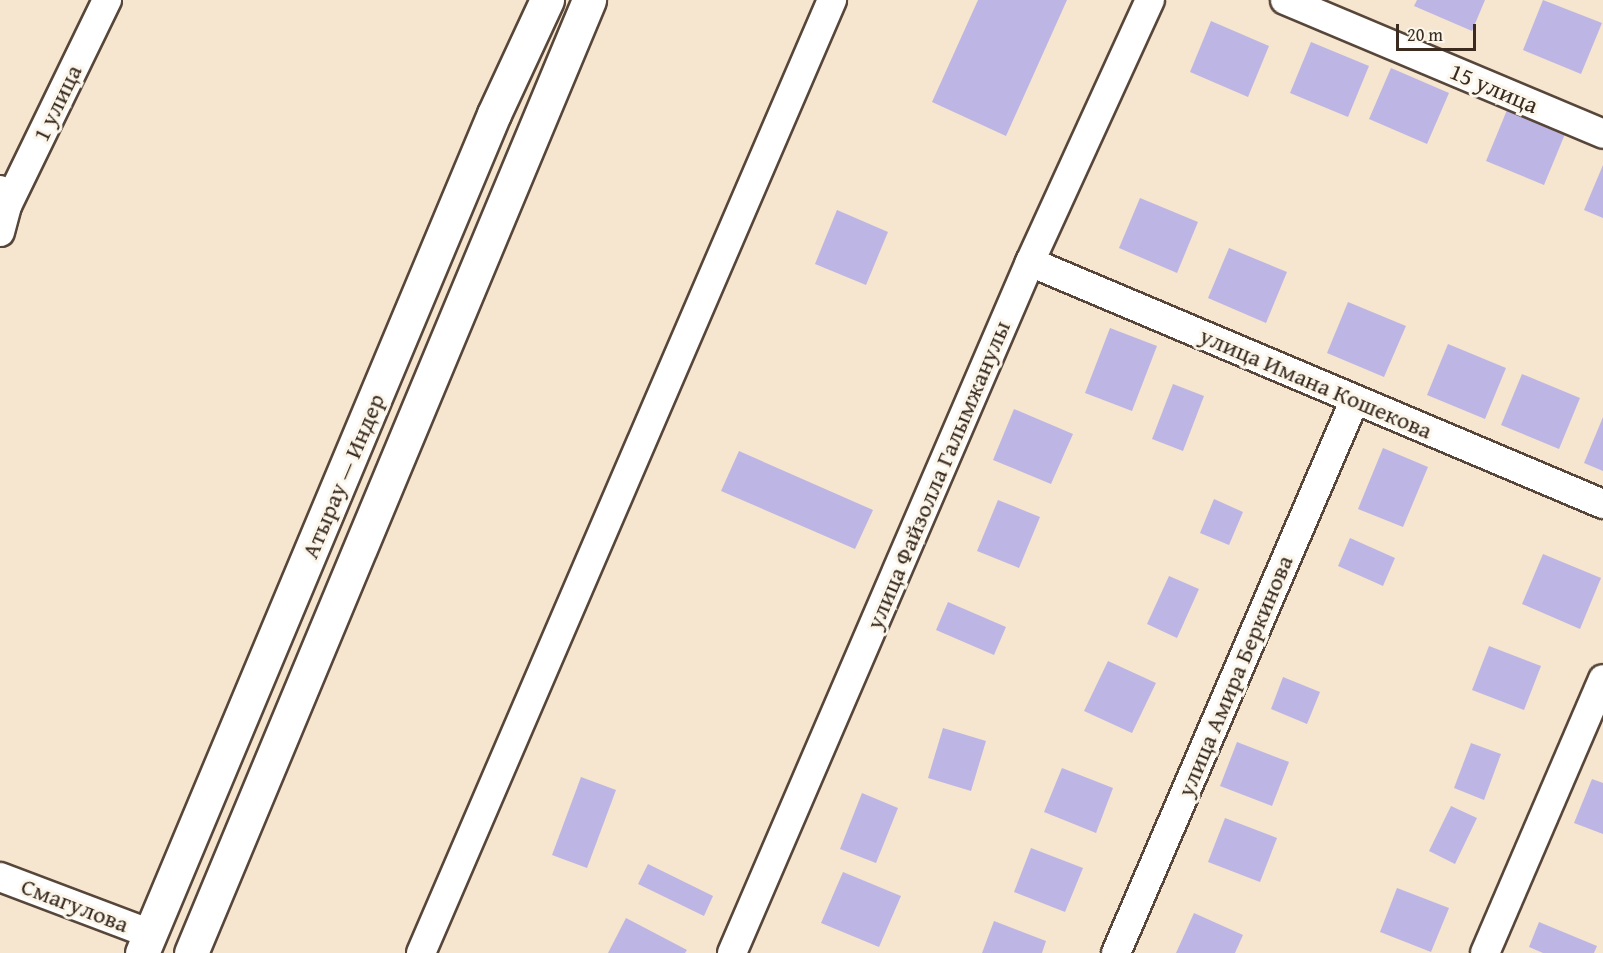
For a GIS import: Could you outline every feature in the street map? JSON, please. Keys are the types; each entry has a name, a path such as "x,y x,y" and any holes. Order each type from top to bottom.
{"main road":[{"name":"Атырау — Индер","path":"147,943 494,114 547,0"},
{"name":"Атырау — Индер","path":"191,953 589,0"}],"street":[{"name":"1 улица","path":"2,209 107,0"},
{"path":"421,953 832,0"},
{"name":"улица Файзолла Галымжанулы","path":"732,953 1030,262 1150,0"},
{"name":"15 улица","path":"1285,0 1603,134"},
{"name":"улица Имана Кошекова","path":"1030,262 1603,504"},
{"name":"улица Амира Беркинова","path":"1116,953 1354,399"},
{"path":"1485,953 1603,679"},
{"name":"Смагулова","path":"0,877 147,943"}],"building":[{"path":"978,0 1067,0 1006,136 932,102"},
{"path":"1417,0 1485,0 1472,31 1414,6"},
{"path":"1543,0 1602,23 1581,74 1523,50"},
{"path":"1211,21 1269,46 1248,97 1190,72"},
{"path":"1311,42 1369,66 1348,117 1290,93"},
{"path":"1391,68 1449,93 1427,144 1369,119"},
{"path":"1507,110 1565,134 1544,185 1486,161"},
{"path":"1603,165 1603,218 1584,210"},
{"path":"1140,198 1198,222 1177,273 1119,248"},
{"path":"837,210 888,232 866,285 815,264"},
{"path":"1229,248 1287,272 1266,323 1208,298"},
{"path":"1348,302 1406,326 1384,377 1327,353"},
{"path":"1110,328 1157,346 1132,411 1085,393"},
{"path":"1448,344 1506,368 1485,419 1427,395"},
{"path":"1522,374 1580,398 1559,449 1501,425"},
{"path":"1173,384 1204,396 1183,451 1152,439"},
{"path":"1014,409 1073,434 1051,484 993,460"},
{"path":"1603,417 1603,471 1584,463"},
{"path":"1383,448 1428,467 1403,527 1358,509"},
{"path":"739,451 873,510 855,549 721,491"},
{"path":"1214,499 1243,512 1229,545 1200,533"},
{"path":"998,500 1040,517 1019,568 977,551"},
{"path":"1350,538 1395,558 1383,586 1338,566"},
{"path":"1543,554 1601,578 1580,629 1522,604"},
{"path":"1169,576 1199,589 1177,638 1147,624"},
{"path":"948,602 1006,627 994,655 936,630"},
{"path":"1489,646 1541,666 1524,710 1472,690"},
{"path":"1108,661 1156,683 1132,733 1084,711"},
{"path":"1283,677 1320,692 1307,724 1271,709"},
{"path":"943,728 986,741 971,791 928,778"},
{"path":"1237,742 1289,762 1272,806 1220,786"},
{"path":"1471,743 1501,754 1484,800 1454,788"},
{"path":"1062,768 1113,788 1096,833 1044,812"},
{"path":"581,777 616,790 587,868 552,855"},
{"path":"1592,779 1603,783 1603,834 1574,823"},
{"path":"862,793 898,808 876,863 840,849"},
{"path":"1451,806 1477,818 1455,864 1429,851"},
{"path":"1225,818 1277,838 1260,882 1208,862"},
{"path":"1031,848 1083,868 1065,912 1014,892"},
{"path":"648,864 713,896 704,916 638,884"},
{"path":"843,872 901,896 879,947 821,923"},
{"path":"1397,888 1449,908 1431,952 1380,932"},
{"path":"1194,913 1243,935 1235,953 1176,953"},
{"path":"626,918 687,950 685,953 608,953"},
{"path":"994,921 1046,941 1042,953 982,953"},
{"path":"1539,922 1597,946 1594,953 1543,953 1529,947"}]}
